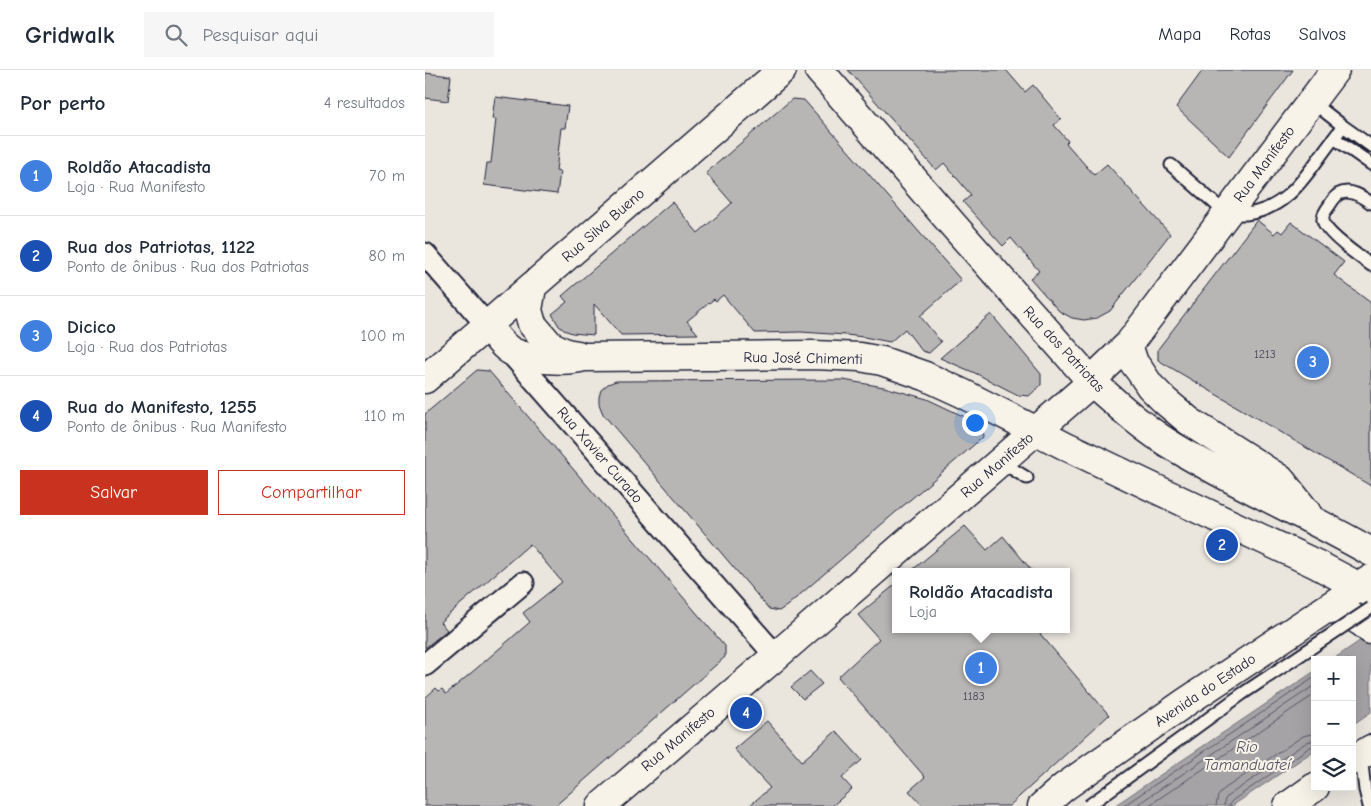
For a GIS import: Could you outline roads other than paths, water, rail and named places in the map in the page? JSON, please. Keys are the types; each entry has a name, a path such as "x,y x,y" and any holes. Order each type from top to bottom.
{"main road":[{"name":"Rua Silva Bueno","path":"425,379 782,70"},
{"name":"Rua dos Patriotas","path":"819,70 1092,382 1145,427 1175,448 1371,552"},
{"name":"Rua Manifesto","path":"601,806 1092,382 1127,345 1335,70"},
{"name":"Rua José Chimenti","path":"532,287 528,310 532,324 550,345 566,353 584,357"},
{"name":"Rua Xavier Curado","path":"487,325 508,350"},
{"path":"1127,345 1134,363 1150,386 1165,401 1189,421 1280,479 1313,521"},
{"name":"Rua José Chimenti","path":"508,350 541,359 576,360 584,357 813,355 860,357 882,361 925,376 962,392 1036,431"},
{"path":"1036,431 1316,564 1368,592"},
{"name":"Avenida do Estado","path":"1042,806 1064,787 1186,702 1327,608 1368,592"},
{"path":"1327,608 1355,617 1371,630"},
{"path":"1288,806 1311,790"}],"street":[{"name":"Rua Xavier Curado","path":"425,254 487,325"},
{"name":"Rua Xavier Curado","path":"508,350 776,656"},
{"path":"425,665 523,583"}],"lane":[{"path":"1311,101 1371,146"},
{"path":"1171,164 1227,214 1247,214 1281,202 1295,190 1343,126"},
{"path":"1334,138 1371,164"},
{"path":"1371,203 1361,196 1349,192 1339,194 1323,215 1323,221 1327,228 1344,245 1371,266"},
{"path":"1001,462 1027,478"},
{"path":"1088,806 1242,694 1368,592"},
{"path":"1361,755 1369,806"}],"water":[{"path":"1371,633 1371,712 1356,722 1356,656 1338,656"},
{"name":"Rio Tamanduateí","path":"1311,674 1311,753 1232,806 1114,806"}],"place":[{"name":"Dicico","path":"1313,362"},
{"name":"Rua dos Patriotas, 1122","path":"1222,545"},
{"name":"Roldão Atacadista","path":"981,668"},
{"name":"Rua do Manifesto, 1255","path":"746,713"}]}
